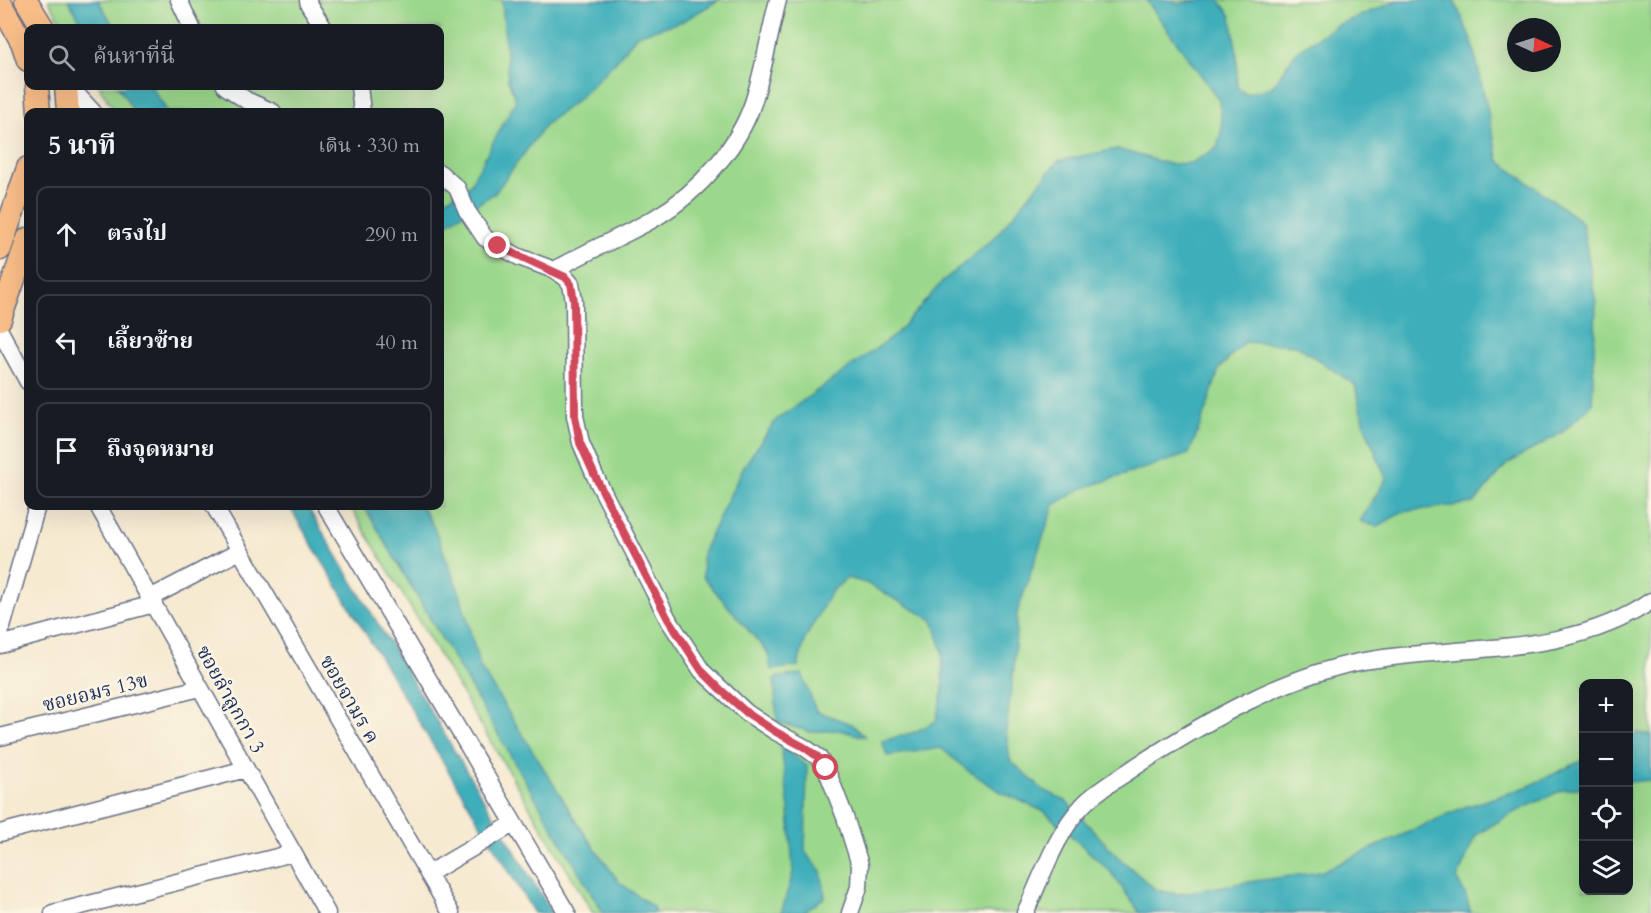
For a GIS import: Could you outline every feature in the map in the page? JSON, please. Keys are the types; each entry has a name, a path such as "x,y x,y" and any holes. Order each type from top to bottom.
{"main road":[{"path":"26,0 41,24"},
{"path":"0,3 24,48"},
{"path":"37,90 39,108"},
{"path":"68,90 68,108"},
{"path":"0,249 24,180"},
{"path":"0,319 24,250"}],"street":[{"path":"179,0 190,24"},
{"path":"308,0 322,24"},
{"path":"554,270 657,217 709,174 726,154 743,128 756,95 778,0"},
{"path":"72,90 89,108"},
{"path":"231,90 264,108"},
{"path":"359,90 362,108"},
{"path":"444,176 457,188 470,217 485,238 519,257 554,270 571,284 574,301 575,416 580,443 668,619 702,671 747,713 804,747 818,757 826,768 860,865 859,887 850,913"},
{"path":"0,331 24,375"},
{"path":"0,634 36,510"},
{"name":"ซอยลำลูกกา 3","path":"100,510 327,913"},
{"name":"ซอยจามร ค","path":"216,510 451,913"},
{"path":"328,510 500,832 567,913"},
{"path":"0,645 152,601 240,551"},
{"path":"1025,913 1063,834 1082,806 1098,792 1164,749 1242,704 1307,676 1364,661 1527,643 1568,636 1602,627 1651,601"},
{"name":"ซอยอมร 13ข","path":"0,737 200,688"},
{"path":"0,833 246,769"},
{"path":"428,874 500,832"},
{"path":"53,913 293,853"}],"green space":[{"path":"48,0 1651,0 1651,913 593,913 352,510 444,510 444,108 113,108 101,90 444,90 444,24 63,24"}],"water":[{"path":"68,0 98,0 113,24 83,24"},
{"path":"502,0 719,0 683,21 637,35 616,61 577,100 545,125 495,193 444,225 444,201 470,185 516,100 508,80"},
{"path":"1146,0 1173,0 1177,4 1219,0 1231,16 1237,54 1237,87 1246,94 1272,87 1296,52 1335,26 1399,0 1454,0 1472,41 1499,161 1582,222 1596,303 1592,404 1563,432 1507,464 1474,503 1402,512 1377,527 1360,521 1386,479 1363,421 1355,385 1296,345 1244,342 1219,369 1189,454 1081,489 1054,505 1017,613 1014,667 1006,730 1010,760 1042,789 1066,801 1117,856 1156,890 1178,894 1320,872 1462,808 1527,787 1579,762 1579,788 1562,790 1507,816 1476,835 1457,879 1466,896 1471,913 1140,913 1110,871 1045,812 1001,792 967,770 941,748 887,756 882,741 915,732 936,721 943,690 942,650 933,620 866,583 847,578 831,592 805,639 798,666 771,670 768,653 703,577 702,553 744,466 776,420 895,335 943,281 994,238 1058,161 1117,149 1169,164 1191,163 1217,148 1222,128 1219,100"},
{"path":"120,90 154,90 165,108 132,108"},
{"path":"291,510 309,510 552,913 534,913"},
{"path":"366,510 423,510 434,527 460,594 480,667 586,836 619,882 653,907 655,913 603,913"},
{"path":"802,674 816,711 851,724 866,737 839,730 810,732 777,722 774,678"},
{"path":"1638,733 1651,735 1651,780 1633,782 1633,736"},
{"path":"781,746 807,766 805,852 821,871 825,897 803,913 781,913 793,873 789,809"}],"route":[{"path":"498,246 519,257 554,270 571,284 574,301 575,416 580,443 668,619 702,671 722,691 747,713 818,757 826,768"}]}
